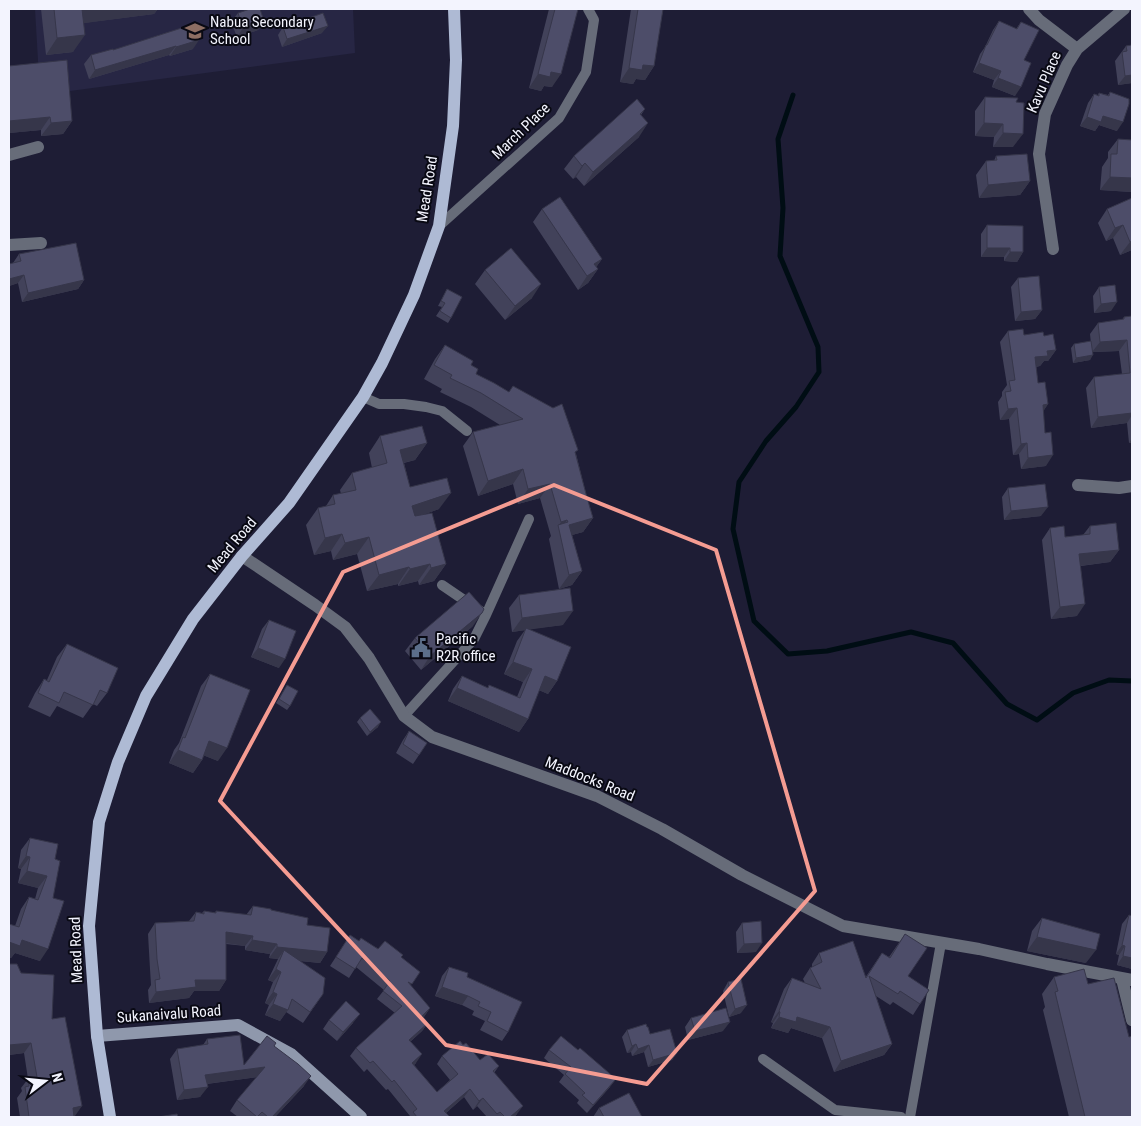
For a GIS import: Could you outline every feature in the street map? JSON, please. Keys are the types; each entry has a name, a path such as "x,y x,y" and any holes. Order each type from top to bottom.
{"main road":[{"name":"Mead Road","path":"110,1117 98,1036 89,926 99,822 118,762 146,696 193,620 242,556 289,503 363,397 382,363 414,295 440,226 453,126 456,60 454,9"},
{"name":"Sukanaivalu Road","path":"98,1036 238,1025 291,1054 361,1117"}],"street":[{"path":"1029,9 1077,49"},
{"name":"Kavu Place","path":"1053,249 1039,154 1045,114 1067,64 1077,49 1124,9"},
{"path":"9,155 38,147"},
{"path":"9,245 41,243"},
{"path":"1078,485 1119,488 1132,486"},
{"name":"Maddocks Road","path":"242,556 345,627 369,658 404,716 432,737 597,796 662,828 742,875 843,926 979,949 1127,979"},
{"path":"1127,979 1132,1020"}],"lane":[{"name":"March Place","path":"440,226 559,118 586,72 594,20 588,9"},
{"path":"363,397 379,404 404,404 442,411 467,431"},
{"path":"404,716 474,639 529,519"},
{"path":"442,585 486,615"},
{"path":"910,1117 941,943"},
{"path":"762,1059 834,1110 901,1117"}],"highlighted area":[{"path":"554,485 716,550 815,891 647,1084 446,1045 220,801 343,572"}],"shaded area":[{"name":"Nabua Secondary School","path":"35,9 353,9 355,53 40,95"}],"building":[{"path":"54,9 82,9 85,35 57,38"},
{"path":"250,9 260,9 264,21 243,28 238,13"},
{"path":"555,9 578,9 561,74 551,72 550,77 538,74"},
{"path":"638,9 663,9 654,66 643,65 642,70 629,68"},
{"path":"323,13 328,26 287,39 283,27"},
{"path":"999,21 1017,29 1021,22 1039,30 1024,60 1031,63 1021,87 998,78 1001,71 979,63"},
{"path":"194,24 199,40 95,70 91,55 113,50"},
{"path":"1132,45 1132,75 1125,76 1122,52 1127,51 1126,46"},
{"path":"67,60 72,121 51,123 50,117 9,121 9,66"},
{"path":"1110,92 1129,99 1123,122 1103,116 1101,122 1087,117 1094,94 1099,96 1099,93 1109,96"},
{"path":"985,97 1018,98 1016,102 1024,103 1023,134 1003,133 1003,124 984,123"},
{"path":"637,99 645,109 640,114 648,123 593,172 585,163 582,166 574,156"},
{"path":"1118,139 1132,140 1132,178 1110,177 1111,154 1117,154"},
{"path":"1027,154 1030,181 988,185 986,161 997,160 996,156"},
{"path":"560,197 602,259 594,264 598,269 587,276 542,209"},
{"path":"1132,198 1132,241 1130,242 1123,225 1115,228 1107,209"},
{"path":"987,225 1023,226 1023,252 1010,252 1010,248 987,248"},
{"path":"76,243 84,280 28,293 24,275 9,279 9,264 21,261 19,254"},
{"path":"511,248 541,284 515,306 485,270"},
{"path":"1039,276 1042,310 1021,312 1018,278"},
{"path":"1115,285 1117,302 1101,304 1099,287"},
{"path":"447,289 462,297 451,318 440,311 445,303 441,301"},
{"path":"1132,316 1132,413 1098,417 1094,377 1130,373 1127,340 1100,342 1098,323"},
{"path":"1023,329 1024,335 1043,332 1044,336 1053,334 1056,350 1047,351 1048,356 1035,357 1038,383 1045,382 1048,404 1043,405 1045,433 1051,432 1053,455 1028,458 1027,443 1021,444 1017,408 1008,409 1005,392 1011,391 1009,381 1015,380 1008,331"},
{"path":"1091,341 1093,355 1076,358 1074,344"},
{"path":"445,345 473,361 471,365 478,369 476,374 509,392 513,386 553,408 562,404 578,450 575,452 593,518 569,525 582,571 569,575 558,525 568,522 567,520 561,522 550,484 528,489 523,469 488,481 473,432 523,419 481,393 450,378 452,375 434,365"},
{"path":"422,426 427,443 400,450 410,487 447,478 451,493 412,506 415,516 432,513 446,564 431,568 430,564 410,569 409,567 379,575 369,537 345,543 342,534 325,538 318,508 335,504 333,495 356,490 352,473 387,463 380,436"},
{"path":"1045,484 1048,507 1011,511 1008,488"},
{"path":"1116,523 1119,550 1079,554 1085,604 1060,607 1050,528 1064,526 1065,537 1090,534 1090,526"},
{"path":"570,588 573,611 522,618 519,595"},
{"path":"469,592 484,609 482,613 430,656 415,638"},
{"path":"269,620 296,631 285,659 258,648"},
{"path":"526,628 571,647 557,681 545,676 528,719 457,688 462,676 488,688 489,685 520,698 532,669 513,662"},
{"path":"67,644 118,668 107,693 100,690 93,705 64,692 59,703 38,693 44,679 49,682"},
{"path":"210,674 250,690 227,748 209,741 202,760 178,750 183,737 185,738"},
{"path":"287,685 298,691 290,706 279,699"},
{"path":"370,709 381,722 370,732 360,718"},
{"path":"409,731 427,743 419,755 403,744"},
{"path":"30,838 58,844 55,859 60,861 53,898 64,901 48,949 22,940 20,946 9,942 9,924 19,927 29,897 38,900 47,876 27,871 30,857 26,856"},
{"path":"253,906 308,918 307,925 330,928 327,952 277,947 277,944 252,940 253,936 226,932 226,980 195,980 196,987 156,992 155,980 160,979 155,923 194,921 196,912 204,914 204,911 251,915"},
{"path":"1129,915 1132,916 1132,958 1123,956 1125,946 1122,945"},
{"path":"1042,918 1100,934 1096,950 1037,937"},
{"path":"761,921 762,943 744,944 742,923"},
{"path":"905,934 927,948 908,976 929,990 920,1004 900,991 898,994 869,976 892,1044 841,1061 830,1027 797,1017 796,1022 779,1017 779,1011 792,978 821,989 810,968 822,962 819,953 853,941 866,978 882,953 890,958"},
{"path":"350,935 359,941 361,938 378,949 385,941 420,972 412,984 408,982 430,1008 422,1016 428,1023 409,1040 422,1054 412,1063 437,1092 458,1074 442,1056 460,1041 463,1045 466,1043 480,1060 488,1054 499,1066 493,1071 523,1106 510,1117 505,1117 500,1112 497,1114 483,1098 479,1101 470,1089 444,1111 450,1117 417,1117 413,1112 417,1109 394,1080 392,1082 373,1061 370,1063 356,1048 402,1006 383,991 390,981 362,958 355,969 336,957"},
{"path":"284,950 325,978 323,994 310,1012 292,999 288,1010 273,1004 277,994 273,992 281,972 276,969"},
{"path":"9,964 17,964 21,973 54,975 52,1019 65,1017 82,1106 73,1108 74,1117 29,1117 25,1087 29,1086 28,1078 37,1077 31,1043 9,1045"},
{"path":"449,967 468,973 467,977 522,1002 508,1032 487,1021 491,1012 478,1006 480,1002 442,987"},
{"path":"1084,969 1088,984 1114,978 1129,1037 1132,1036 1132,1117 1085,1117 1055,992 1058,991 1054,977"},
{"path":"741,979 747,1005 735,1009 728,982"},
{"path":"346,1001 360,1014 343,1032 329,1020"},
{"path":"726,1008 730,1022 695,1031 691,1018"},
{"path":"646,1024 650,1034 670,1029 677,1053 653,1060 649,1045 638,1049 636,1044 632,1046 627,1030"},
{"path":"240,1035 244,1065 267,1036 276,1043 274,1046 311,1076 272,1117 268,1117 262,1112 257,1117 237,1100 265,1067 205,1075 208,1087 184,1090 177,1049 208,1044 207,1039"},
{"path":"561,1036 578,1050 580,1048 616,1079 593,1105 582,1095 585,1093 565,1074 571,1067 549,1050"},
{"path":"629,1093 642,1117 604,1117 599,1108"},
{"path":"177,1114 178,1117 158,1117"}],"waterway":[{"path":"793,95 778,139 783,208 780,256 818,347 819,372 796,407 766,441 739,482 733,529 754,621 788,654 827,651 911,632 953,643 1007,704 1037,720 1073,693 1109,680 1132,681"}],"place":[{"name":"Nabua Secondary School","path":"195,31"},
{"name":"Pacific R2R office","path":"421,648"}]}
